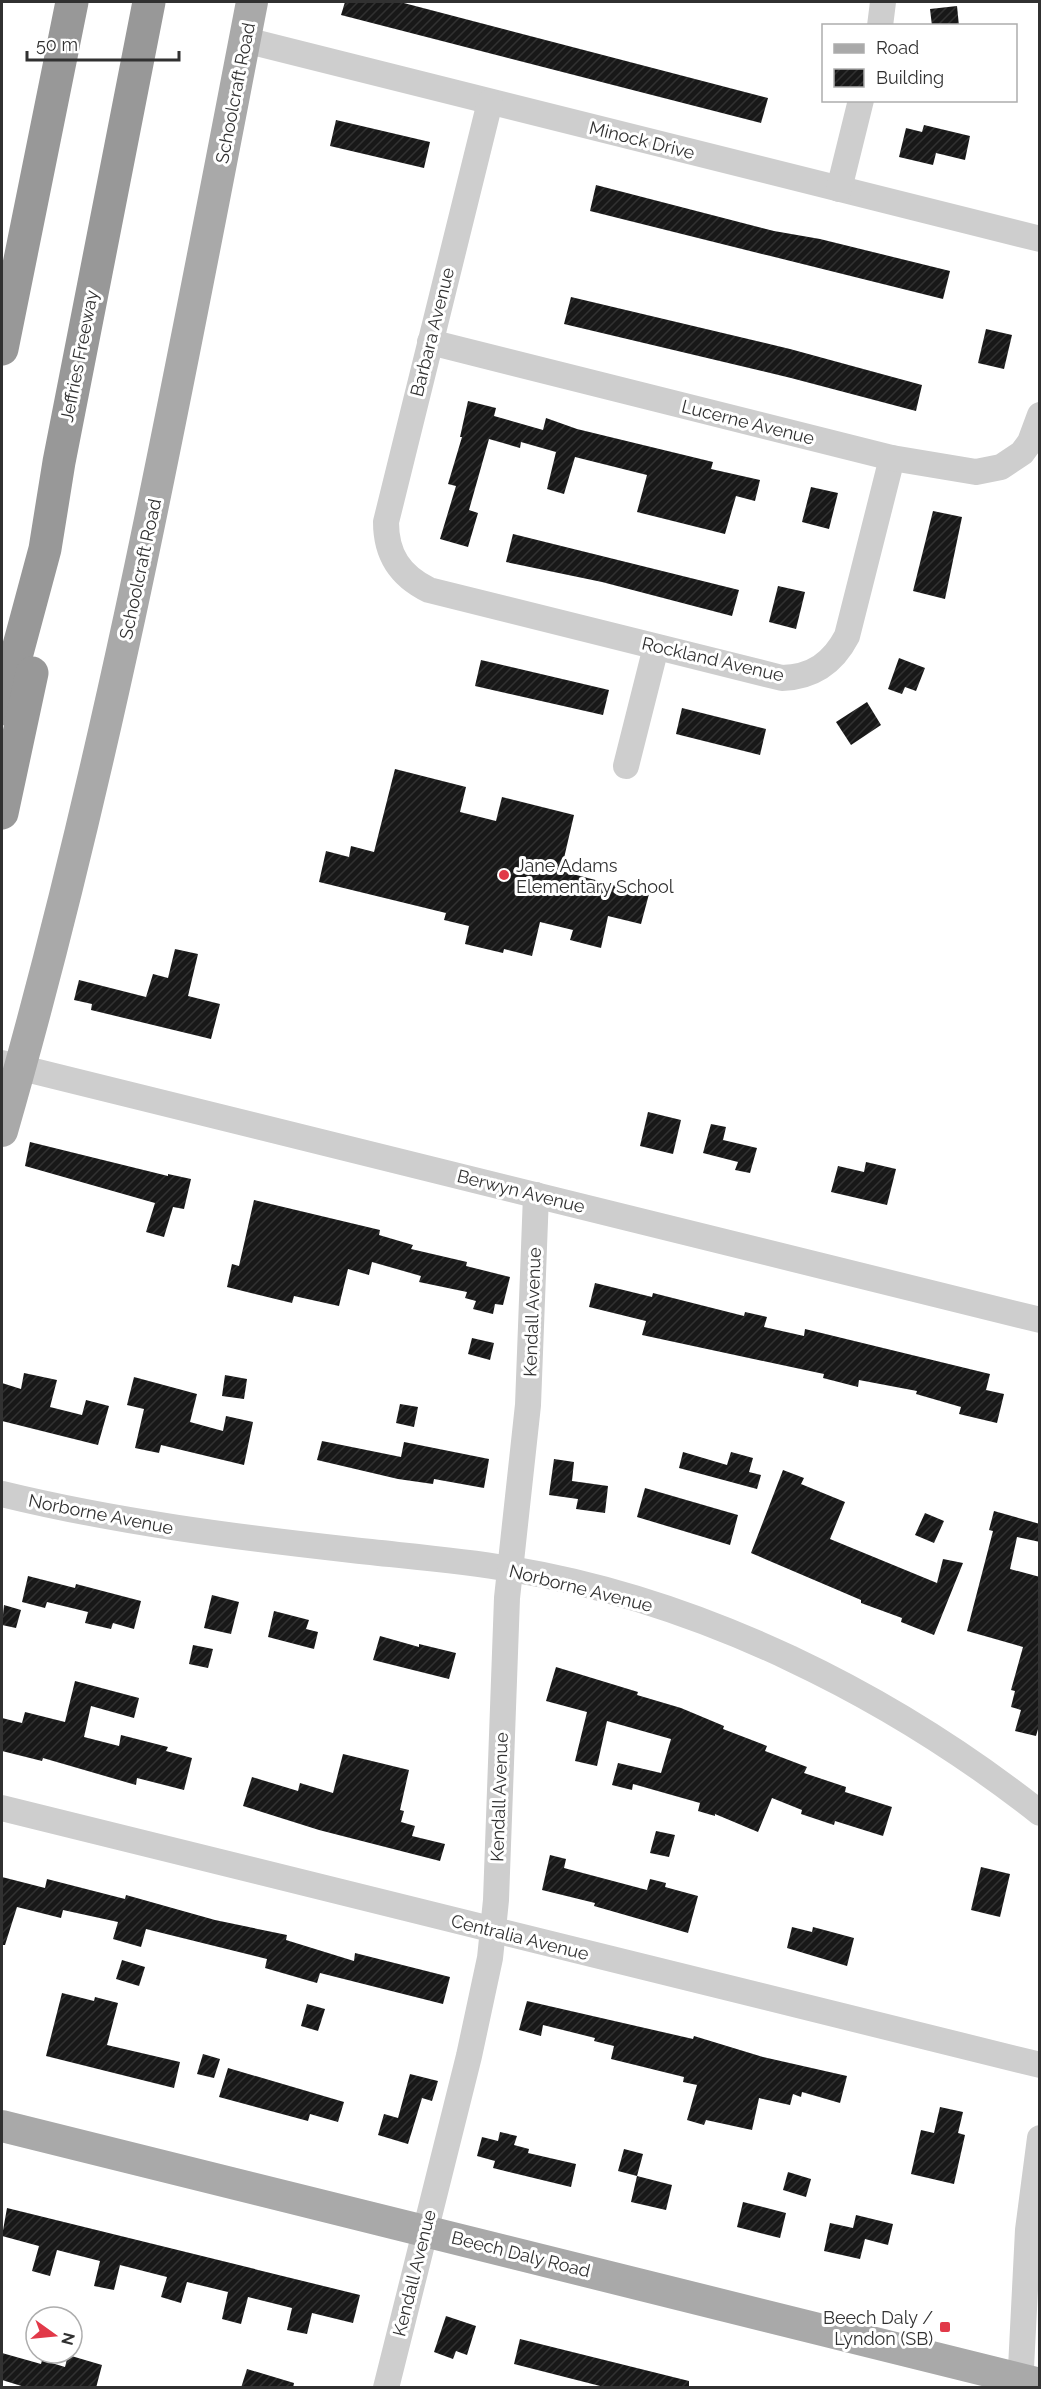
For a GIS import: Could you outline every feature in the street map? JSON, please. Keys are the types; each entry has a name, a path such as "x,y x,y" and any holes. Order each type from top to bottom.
{"highway":[{"path":"2,349 72,2"},
{"name":"Jeffries Freeway","path":"2,709 45,549 59,462 149,2"},
{"path":"2,280 34,191"},
{"path":"2,813 31,678 45,549"}],"main road":[{"name":"Schoolcraft Road","path":"2,1131 11,1065 74,861 115,690 252,2"},
{"name":"Beech Daly Road","path":"2,2126 425,2230 1026,2383"}],"street":[{"path":"880,24 883,2"},
{"name":"Minock Drive","path":"244,40 1040,239"},
{"name":"Barbara Avenue","path":"395,562 386,537 386,522 490,102"},
{"path":"839,189 861,102"},
{"name":"Lucerne Avenue","path":"430,342 892,458 963,471 989,471 1012,461 1030,442 1040,415"},
{"name":"Rockland Avenue","path":"395,562 414,582 429,590 782,678 808,675 827,664 839,652 847,636 892,458"},
{"path":"626,766 656,647"},
{"name":"Berwyn Avenue","path":"11,1065 1040,1320"},
{"name":"Kendall Avenue","path":"387,2388 469,2056 493,1931 505,1633 528,1406 536,1195"},
{"name":"Norborne Avenue","path":"2,1494 152,1525 511,1569 577,1583 669,1610 746,1639 814,1670 891,1711 960,1754 1040,1813"},
{"name":"Centralia Avenue","path":"2,1808 1040,2065"},
{"path":"1026,2383 1028,2230 1040,2138"}],"building":[{"path":"345,2 400,2 768,98 761,123 341,15"},
{"path":"957,6 959,24 932,24 930,9"},
{"path":"336,120 430,142 424,168 330,146"},
{"path":"924,125 970,136 965,160 936,153 933,165 899,157 906,128 922,132"},
{"path":"596,185 774,231 820,239 950,271 943,299 590,211"},
{"path":"571,297 790,349 922,385 916,411 791,378 564,324"},
{"path":"986,329 1012,335 1004,369 978,363"},
{"path":"468,401 496,408 494,416 543,430 546,418 577,429 713,462 711,469 760,480 755,501 736,496 725,534 637,512 647,475 575,457 564,494 547,489 556,452 521,442 520,448 489,439 469,510 478,513 468,547 440,539 456,486 448,484 462,437 460,437"},
{"path":"811,487 838,493 829,529 802,522"},
{"path":"933,511 962,517 945,599 913,591"},
{"path":"513,534 739,590 732,616 602,582 506,562"},
{"path":"778,586 805,592 796,629 769,622"},
{"path":"899,658 925,668 916,691 905,687 902,694 888,689"},
{"path":"481,660 609,690 603,715 475,686"},
{"path":"867,702 881,725 851,745 836,722"},
{"path":"682,708 766,729 760,755 676,734"},
{"path":"395,769 466,787 460,812 496,821 502,797 574,815 561,871 649,894 641,924 608,916 601,948 570,940 573,930 540,922 532,956 504,949 503,953 465,944 469,926 444,920 446,913 319,882 326,851 349,857 351,846 374,852"},
{"path":"175,949 198,954 188,996 220,1004 211,1039 91,1010 92,1004 74,1000 79,980 146,997 153,974 168,978"},
{"path":"648,1112 681,1120 673,1154 640,1146"},
{"path":"711,1124 726,1127 723,1140 757,1148 750,1173 735,1170 738,1162 703,1153"},
{"path":"30,1142 168,1176 168,1174 191,1179 184,1209 173,1207 164,1237 146,1232 155,1203 25,1166"},
{"path":"866,1162 896,1169 887,1205 831,1192 838,1166 864,1172"},
{"path":"254,1200 380,1230 379,1235 413,1245 411,1249 467,1262 466,1266 510,1277 503,1305 495,1304 493,1314 473,1309 476,1301 465,1298 467,1292 419,1282 421,1276 372,1262 369,1275 348,1269 339,1306 294,1296 292,1303 227,1287 232,1264 239,1266"},
{"path":"595,1283 652,1297 653,1293 744,1316 745,1312 767,1317 764,1327 804,1336 805,1329 990,1374 986,1390 1004,1394 997,1423 959,1414 961,1407 916,1394 917,1391 859,1380 858,1387 823,1378 824,1374 642,1335 646,1321 589,1307"},
{"path":"472,1338 494,1343 490,1360 468,1354"},
{"path":"24,1373 57,1380 50,1407 82,1415 86,1400 109,1406 98,1445 2,1421 2,1383 21,1389"},
{"path":"225,1375 247,1379 244,1399 222,1396"},
{"path":"134,1377 197,1394 190,1422 223,1431 226,1416 253,1422 244,1465 161,1445 159,1453 135,1448 144,1409 127,1405"},
{"path":"400,1404 418,1407 414,1427 396,1423"},
{"path":"322,1441 401,1457 404,1442 489,1459 484,1488 434,1479 433,1484 398,1479 317,1460"},
{"path":"683,1452 727,1465 731,1452 753,1458 749,1472 761,1475 757,1489 679,1468"},
{"path":"554,1459 574,1462 572,1481 608,1486 605,1513 576,1509 578,1499 549,1495"},
{"path":"783,1470 804,1478 801,1484 845,1502 830,1539 937,1583 943,1559 963,1563 934,1635 901,1622 902,1618 861,1603 861,1600 751,1553"},
{"path":"645,1488 738,1515 730,1545 637,1517"},
{"path":"994,1511 1040,1524 1040,1542 1017,1537 1010,1569 1040,1577 1040,1722 1036,1736 1015,1731 1021,1710 1011,1707 1015,1691 1011,1690 1023,1647 967,1631 993,1531 989,1530"},
{"path":"925,1513 944,1521 934,1543 915,1535"},
{"path":"28,1576 75,1588 76,1584 141,1601 134,1629 113,1623 111,1629 85,1623 88,1612 47,1602 45,1608 22,1602"},
{"path":"212,1595 239,1602 231,1634 204,1628"},
{"path":"4,1605 21,1610 16,1628 2,1625"},
{"path":"274,1611 309,1620 306,1629 318,1632 314,1649 268,1637"},
{"path":"380,1636 419,1647 419,1644 456,1653 449,1679 373,1660"},
{"path":"193,1645 213,1649 208,1668 189,1664"},
{"path":"556,1667 638,1692 637,1695 681,1708 724,1726 723,1729 767,1746 765,1751 807,1767 804,1773 846,1787 845,1792 892,1807 883,1836 835,1821 834,1825 801,1814 802,1810 772,1798 758,1832 715,1814 715,1816 698,1811 700,1803 633,1784 632,1790 612,1785 618,1763 661,1773 671,1739 607,1721 597,1766 575,1761 587,1712 546,1701"},
{"path":"75,1681 139,1698 134,1718 91,1706 84,1737 119,1746 121,1735 168,1747 166,1751 192,1758 184,1790 137,1778 136,1785 43,1758 42,1761 2,1751 2,1718 22,1723 25,1712 65,1722"},
{"path":"343,1754 409,1770 400,1810 404,1811 401,1822 415,1826 412,1836 445,1844 440,1861 319,1830 243,1806 252,1777 298,1791 300,1783 333,1793"},
{"path":"656,1831 675,1835 669,1857 650,1853"},
{"path":"550,1855 566,1859 564,1868 647,1890 650,1879 666,1883 665,1887 698,1896 688,1933 594,1906 595,1903 542,1890"},
{"path":"981,1867 1010,1874 1000,1917 971,1910"},
{"path":"2,1877 45,1888 47,1879 125,1899 126,1895 215,1920 287,1935 286,1940 354,1961 355,1953 450,1977 443,2004 320,1973 317,1983 265,1968 267,1959 146,1929 141,1947 113,1939 118,1922 63,1910 61,1918 17,1907 5,1945 2,1945"},
{"path":"792,1927 812,1932 813,1927 854,1938 847,1966 787,1948"},
{"path":"122,1960 145,1967 139,1986 116,1979"},
{"path":"62,1993 94,2001 95,1997 118,2003 107,2045 180,2062 174,2088 46,2056"},
{"path":"527,2001 693,2039 694,2036 763,2057 847,2076 840,2103 802,2092 801,2097 793,2094 790,2105 759,2098 752,2130 706,2120 704,2125 687,2120 697,2085 683,2082 684,2077 611,2059 614,2046 594,2041 595,2038 543,2025 541,2036 519,2030"},
{"path":"307,2004 325,2009 318,2031 301,2026"},
{"path":"203,2054 220,2059 214,2078 197,2074"},
{"path":"228,2068 344,2102 338,2122 310,2114 308,2121 219,2097"},
{"path":"410,2074 438,2081 432,2101 422,2098 408,2144 378,2135 384,2114 398,2118"},
{"path":"940,2107 963,2112 958,2133 965,2135 954,2184 911,2174 921,2130 934,2133"},
{"path":"500,2132 517,2136 514,2145 529,2149 528,2153 576,2164 571,2187 493,2168 495,2161 477,2156 482,2137 498,2141"},
{"path":"624,2149 643,2154 637,2176 618,2171"},
{"path":"788,2172 811,2179 806,2197 783,2190"},
{"path":"637,2176 672,2185 666,2210 631,2202"},
{"path":"743,2202 786,2213 780,2238 737,2227"},
{"path":"7,2208 360,2295 353,2323 312,2313 307,2334 287,2330 292,2308 248,2297 241,2324 222,2319 228,2292 187,2282 181,2303 161,2297 167,2277 120,2265 114,2290 94,2286 100,2261 57,2250 50,2276 32,2271 39,2246 2,2236"},
{"path":"856,2215 893,2224 888,2245 865,2239 860,2259 824,2251 830,2223 853,2228"},
{"path":"446,2316 476,2326 467,2355 456,2351 453,2359 434,2352"},
{"path":"520,2339 689,2381 689,2388 608,2388 514,2364"},
{"path":"2,2353 24,2359 24,2365 65,2367 66,2365 84,2365 84,2360 102,2365 96,2388 28,2388 2,2380"},
{"path":"247,2369 294,2383 293,2388 241,2388"}],"place":[{"name":"Jane Adams Elementary School","path":"504,875"},
{"name":"Beech Daly / Lyndon (SB)","path":"945,2327"}]}
